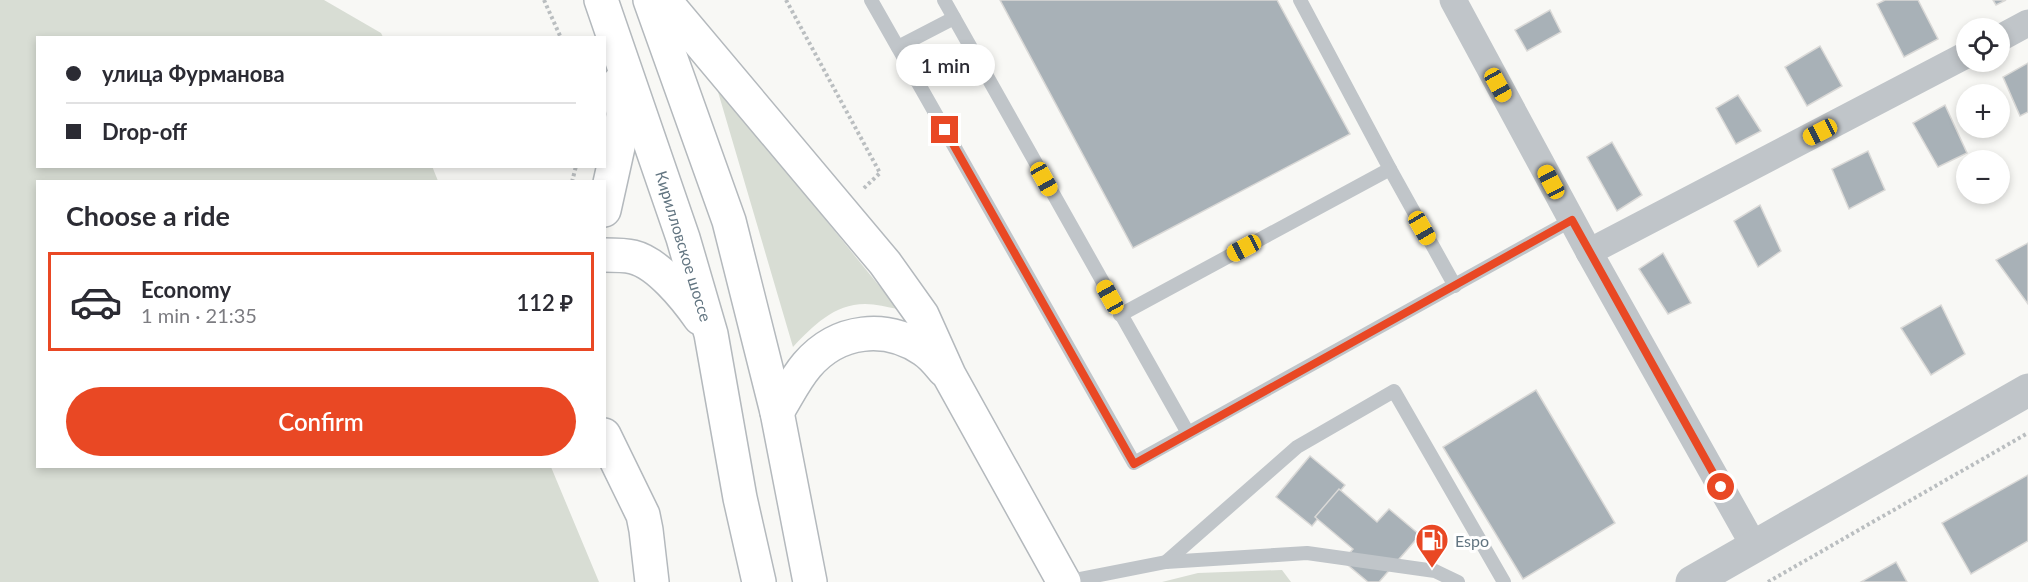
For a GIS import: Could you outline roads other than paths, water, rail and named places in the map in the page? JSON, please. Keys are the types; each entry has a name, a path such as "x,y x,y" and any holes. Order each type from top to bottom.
{"main road":[{"name":"Кирилловское шоссе","path":"601,0 683,238 711,334 740,498 759,582"},
{"path":"650,0 729,220 777,412 810,582"},
{"path":"663,0 885,263 922,315 949,375 1064,582"},
{"path":"606,201 623,114 614,33"},
{"path":"606,255 635,257 658,272 684,295 711,334"},
{"path":"777,412 807,365 824,348 845,337 865,332 884,333 925,350 949,375"},
{"path":"606,439 643,515 652,582"},
{"path":"1041,543 1049,582"}],"street":[{"path":"1460,2 1589,252 1754,546"},
{"path":"2010,33 2028,23"},
{"path":"1589,252 1956,60"},
{"path":"1692,582 2028,390"}],"lane":[{"path":"871,0 1134,464 1572,220"},
{"path":"944,0 1188,433"},
{"path":"1300,0 1389,169 1455,286"},
{"path":"898,47 954,18"},
{"path":"1120,315 1389,169"},
{"path":"1166,562 1297,447 1394,391 1504,582"},
{"path":"1064,582 1166,562 1307,553 1435,571 1458,582"}],"place":[{"name":"Espo","path":"1432,569"}]}
